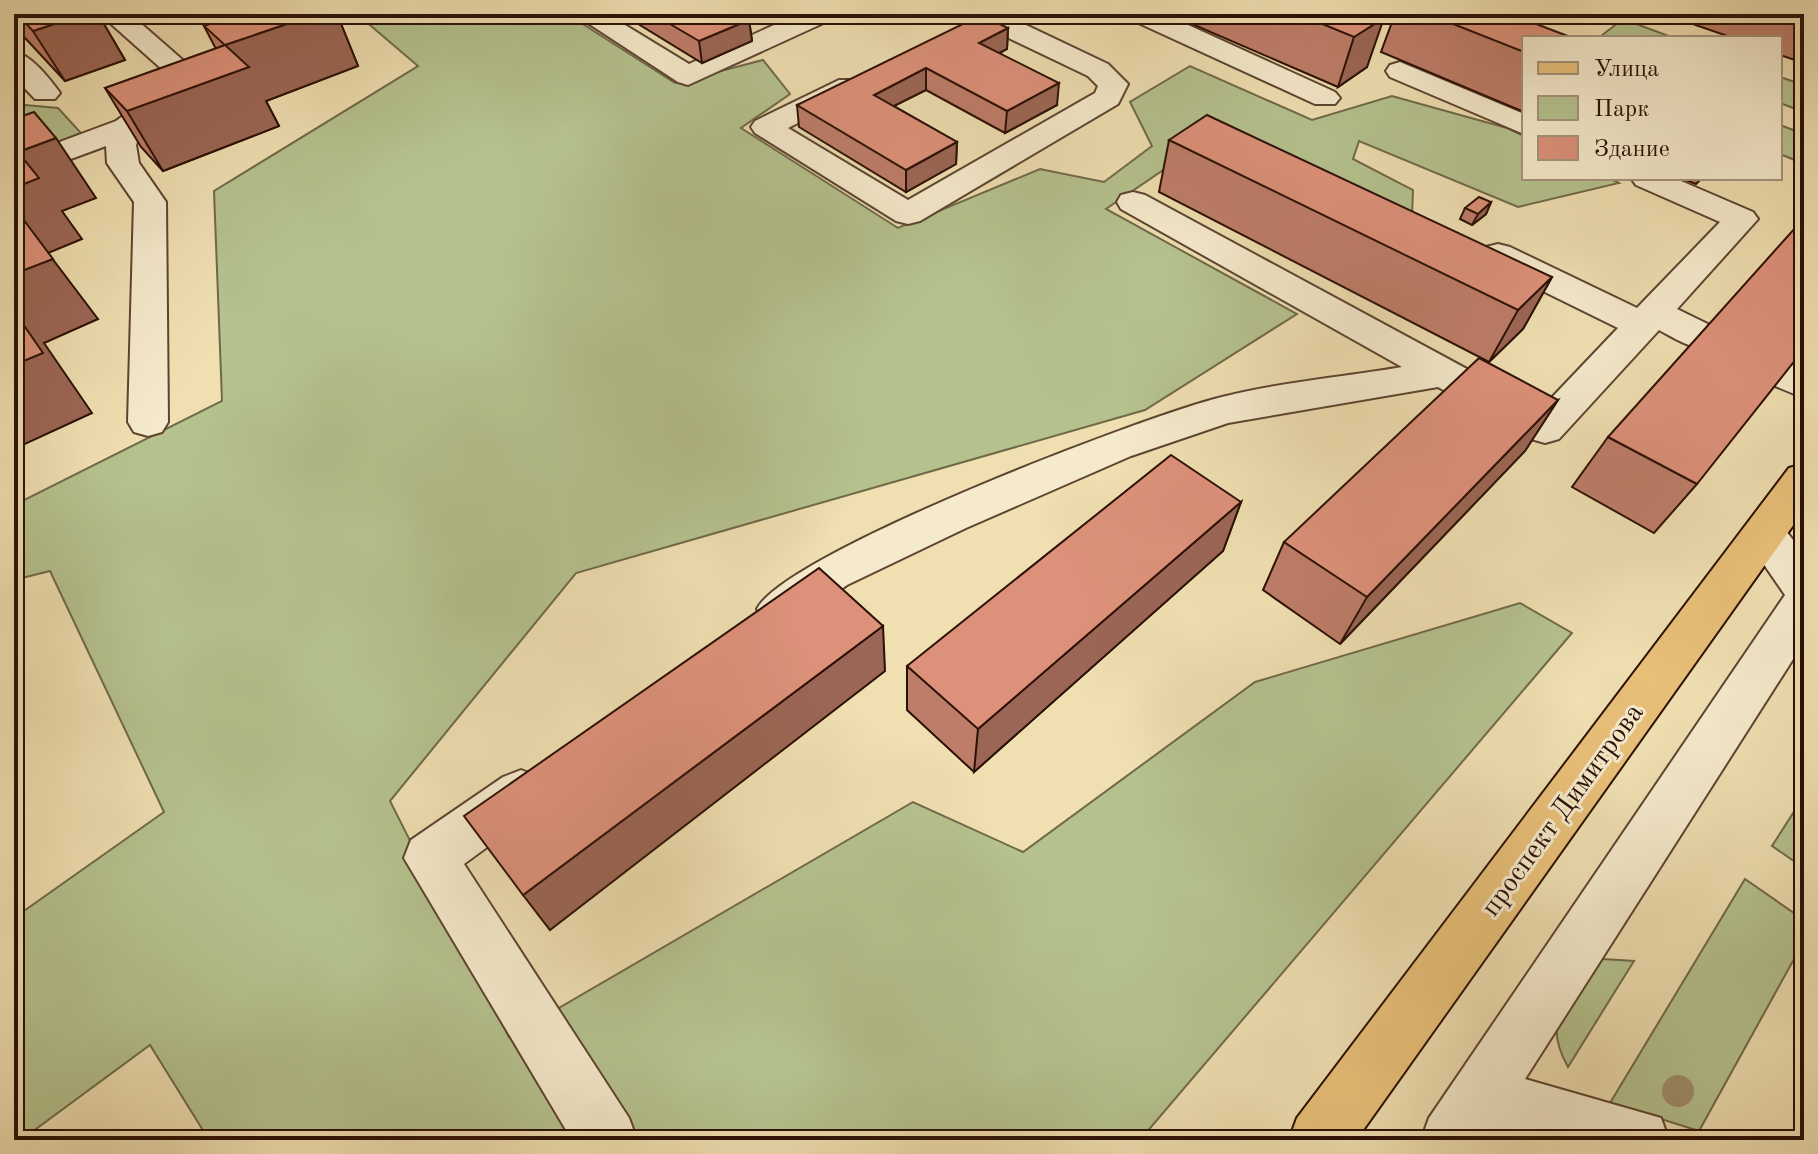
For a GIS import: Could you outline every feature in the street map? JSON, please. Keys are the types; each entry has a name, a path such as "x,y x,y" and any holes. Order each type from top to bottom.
{"main road":[{"name":"проспект Димитрова","path":"1319,1140 1804,479"}],"lane":[{"path":"14,170 127,127 190,86 179,69 114,14"},
{"path":"588,14 688,76 820,14"},
{"path":"1142,14 1325,98"},
{"path":"877,72 766,127 908,214 1108,98 1113,84 1098,70 976,21"},
{"path":"14,60 45,93"},
{"path":"1400,71 1522,124"},
{"path":"127,127 121,145 123,163 150,202 148,422"},
{"path":"1133,202 1545,429 1741,219 1652,180"},
{"path":"1472,243 1649,319 1705,338"},
{"path":"742,635 831,573 1117,446 1224,410 1443,373"},
{"path":"1764,534 1804,587"},
{"path":"1639,1140 1466,1118 1804,604"},
{"path":"560,765 430,858 607,1140"}],"green space":[{"path":"357,14 567,14 675,83 763,60 790,94 741,128 898,228 1040,169 1104,182 1152,146 1130,102 1190,66 1312,120 1392,96 1507,128 1522,135 1522,180 1613,180 1619,183 1518,207 1359,141 1353,159 1413,190 1412,216 1215,135 1106,209 1297,314 1145,410 576,573 390,801 509,1037 913,802 1023,852 1255,682 1520,603 1572,633 1140,1140 209,1140 150,1045 21,1140 14,1140 14,918 164,812 50,571 14,580 14,505 222,401 214,191 418,66"},
{"path":"1623,19 1669,36 1601,36"},
{"path":"1782,78 1804,85 1804,112 1782,104"},
{"path":"14,104 58,108 81,133 14,159"},
{"path":"1782,126 1804,134 1804,153 1797,161 1782,155"},
{"path":"1804,796 1804,868 1772,846"},
{"path":"1745,879 1804,920 1804,941 1699,1131 1610,1103"},
{"path":"1587,958 1634,961 1568,1067 1557,1036 1559,1011"}],"building":[{"path":"17,14 85,14 33,31"},
{"path":"238,14 316,14 225,45 204,26"},
{"path":"653,14 739,14 749,20 699,41"},
{"path":"1298,14 1375,14 1384,18 1354,37"},
{"path":"1428,14 1510,14 1568,36 1522,36 1522,51"},
{"path":"1770,14 1804,14 1804,25"},
{"path":"981,15 1008,28 979,43 1059,83 1007,111 926,68 874,95 957,142 906,170 797,105"},
{"path":"225,45 249,67 127,111 105,88"},
{"path":"34,112 56,138 18,152 39,178 14,188 14,119"},
{"path":"1207,115 1552,277 1518,310 1169,140"},
{"path":"1479,197 1491,202 1478,214 1465,208"},
{"path":"14,207 53,259 14,274"},
{"path":"1804,218 1804,349 1697,484 1608,437"},
{"path":"14,311 43,353 14,365"},
{"path":"1479,358 1558,400 1367,597 1284,542"},
{"path":"1171,455 1241,502 978,729 907,666"},
{"path":"819,568 883,626 523,895 464,816"}]}
